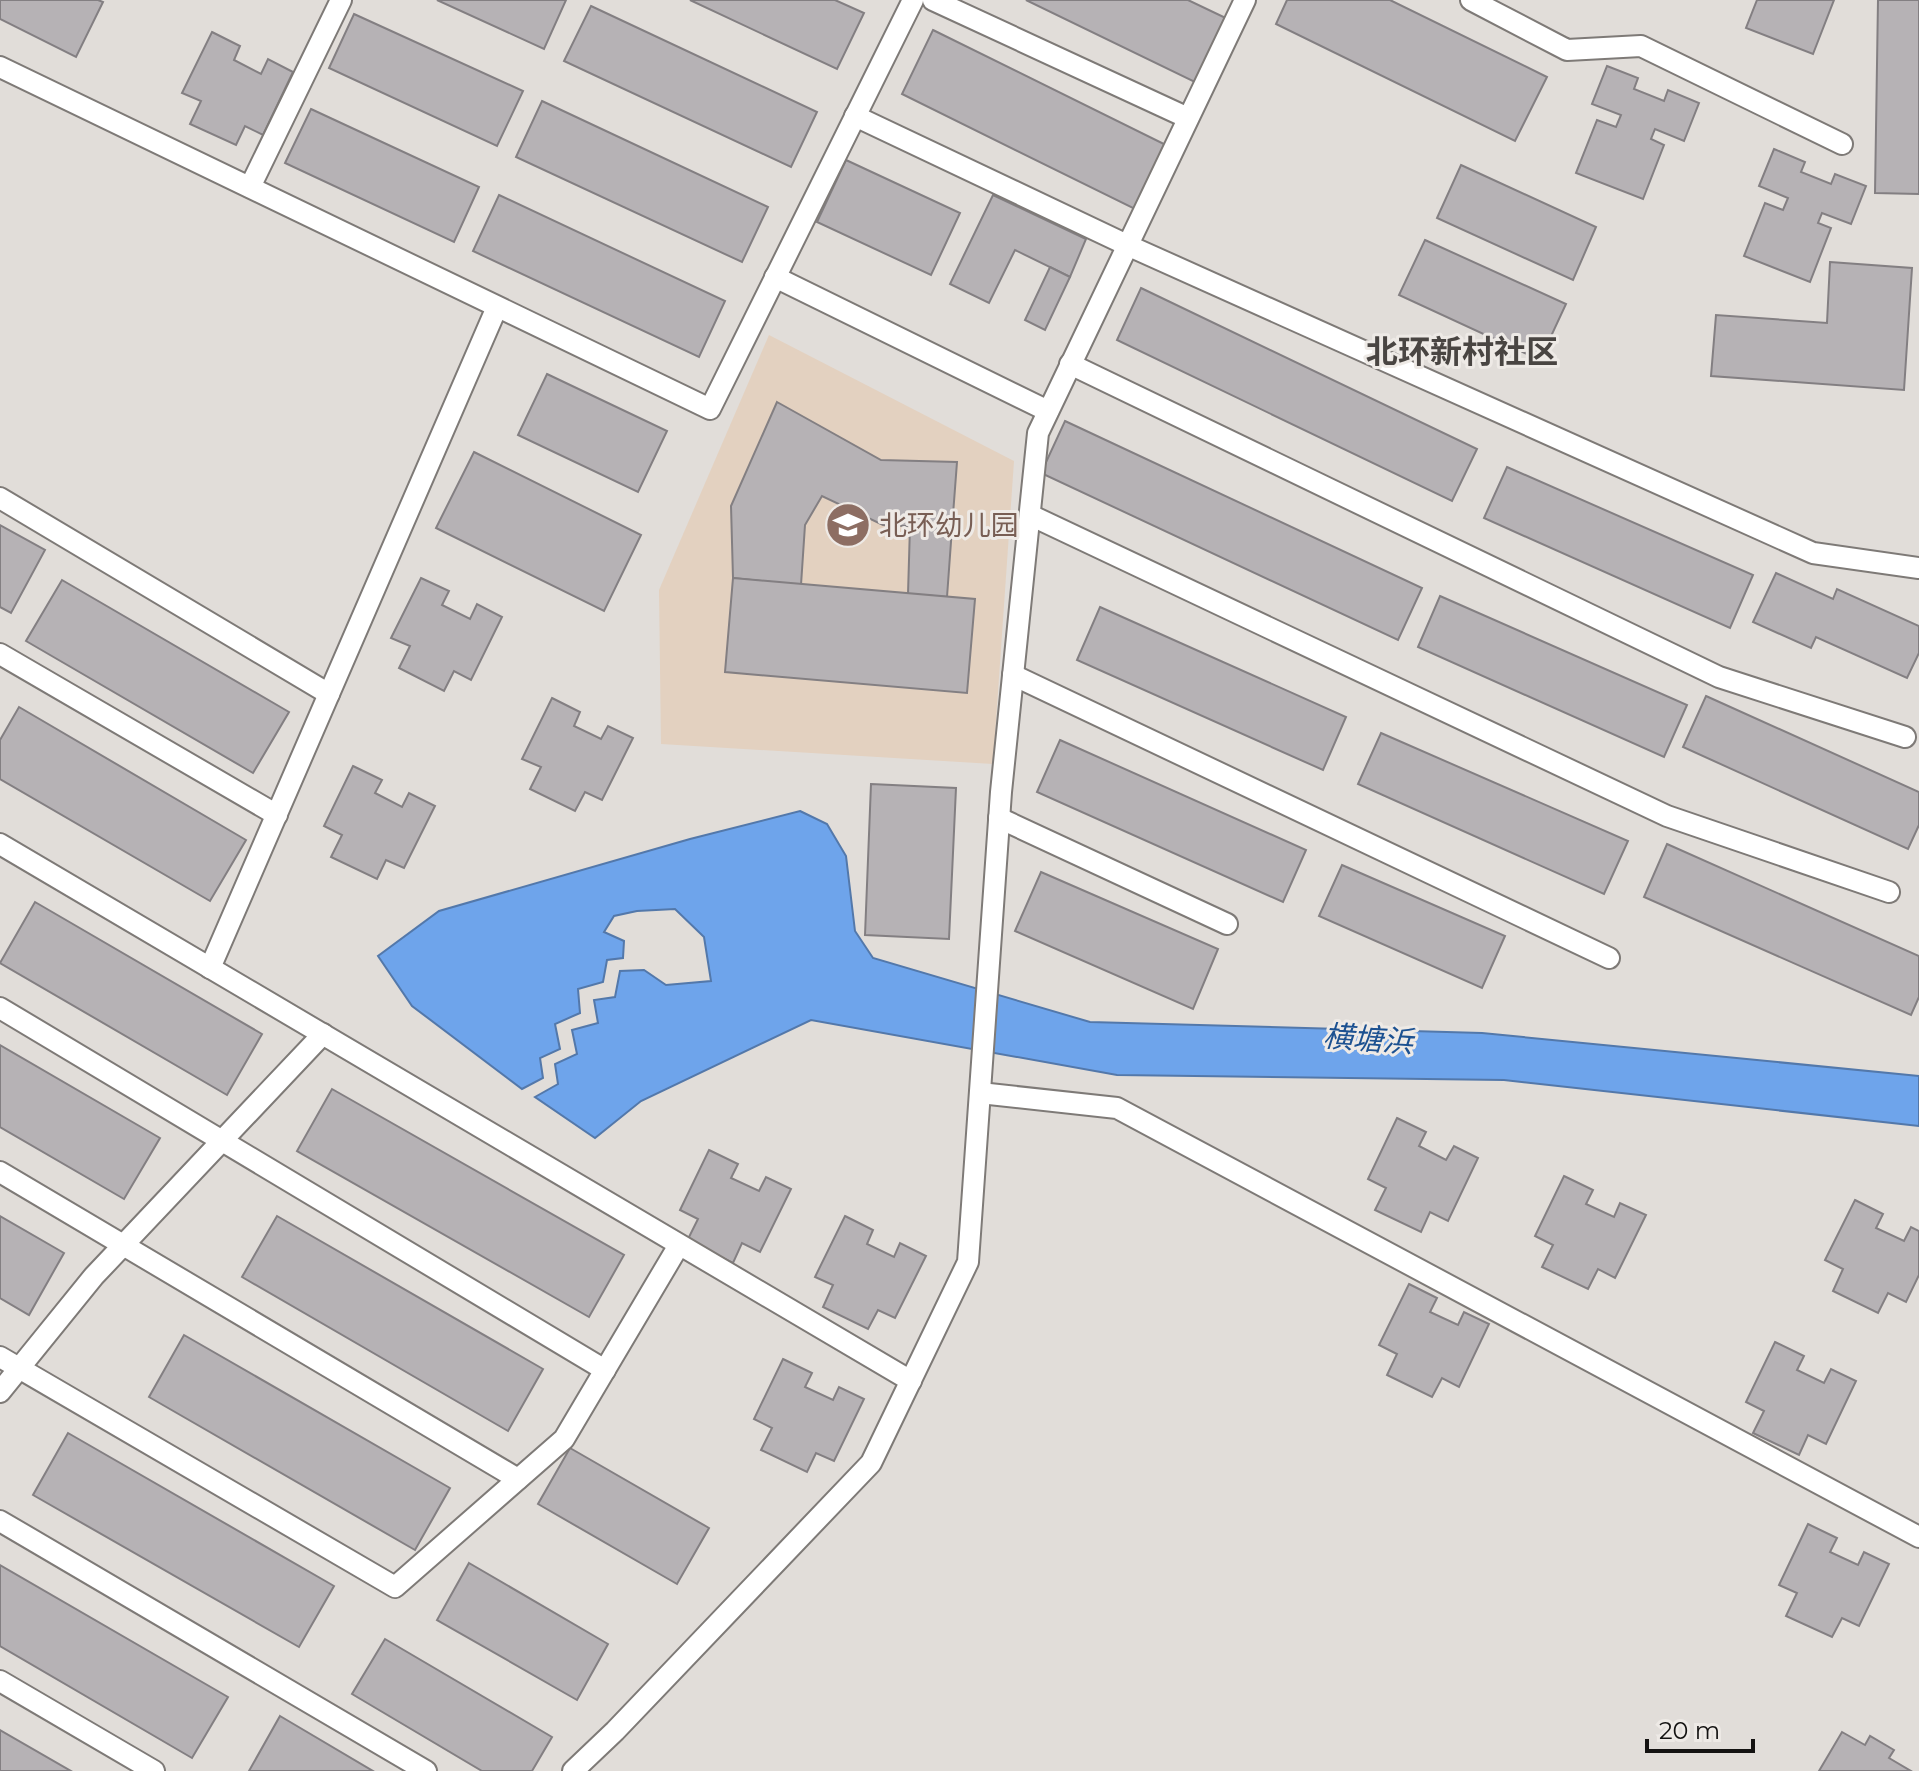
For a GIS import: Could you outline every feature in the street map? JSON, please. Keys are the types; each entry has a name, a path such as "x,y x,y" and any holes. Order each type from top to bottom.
{"lane":[{"path":"250,187 341,0"},
{"path":"0,67 710,409 913,0"},
{"path":"933,0 1188,118"},
{"path":"573,1771 871,1463 968,1262 999,818 1038,433 1245,0"},
{"path":"1471,0 1567,50 1641,46 1842,144"},
{"path":"855,116 1127,245 1813,553 1919,568"},
{"path":"775,277 1048,411"},
{"path":"210,968 497,307"},
{"path":"1070,364 1719,677 1905,737"},
{"path":"0,498 329,694"},
{"path":"1030,515 1667,816 1889,892"},
{"path":"0,654 277,815"},
{"path":"1013,675 1609,958"},
{"path":"999,818 1227,924"},
{"path":"0,844 911,1381"},
{"path":"0,1008 605,1370"},
{"path":"0,1392 94,1276 323,1034"},
{"path":"980,1093 1117,1108 1919,1537"},
{"path":"0,1172 518,1479"},
{"path":"0,1357 395,1587 564,1439 679,1245"},
{"path":"0,1521 426,1771"},
{"path":"0,1681 154,1771"}],"shaded area":[{"name":"北环幼儿园","path":"769,335 1014,461 993,764 661,744 659,590"}],"water":[{"name":"横塘浜","path":"800,811 827,824 846,856 855,931 873,958 1090,1022 1482,1033 1919,1076 1919,1126 1504,1080 1117,1075 811,1020 641,1101 595,1138 535,1097 558,1084 555,1064 577,1054 572,1030 598,1023 594,1000 615,997 620,971 644,970 666,985 711,981 704,937 675,909 614,916 604,932 624,941 623,958 607,960 603,982 578,989 580,1013 555,1024 560,1049 540,1058 543,1078 522,1089 412,1006 378,956 439,911"}],"building":[{"path":"0,0 103,2 76,57 0,19"},
{"path":"437,0 566,0 544,49"},
{"path":"690,0 835,0 864,13 837,69"},
{"path":"1026,0 1188,0 1232,21 1201,85"},
{"path":"1287,0 1390,0 1547,77 1515,141 1276,24"},
{"path":"1757,0 1834,0 1813,54 1746,28"},
{"path":"1878,0 1919,0 1919,194 1875,193"},
{"path":"591,6 817,112 791,167 564,61"},
{"path":"354,14 523,91 497,146 329,68"},
{"path":"933,30 1172,148 1141,212 902,94"},
{"path":"212,32 240,46 234,60 261,74 268,59 293,72 263,135 245,126 236,145 190,124 201,101 182,93"},
{"path":"1607,66 1638,78 1634,89 1664,101 1668,90 1699,103 1684,141 1655,129 1651,139 1664,145 1643,199 1576,173 1597,120 1616,127 1621,115 1592,104"},
{"path":"542,101 768,207 742,262 516,157"},
{"path":"311,109 479,187 454,242 285,163"},
{"path":"1774,149 1805,162 1801,172 1831,184 1835,174 1866,186 1851,224 1822,213 1818,223 1831,228 1810,282 1744,256 1765,203 1783,210 1788,198 1759,186"},
{"path":"846,160 960,213 931,275 817,222"},
{"path":"1461,165 1596,227 1573,280 1437,218"},
{"path":"499,195 725,301 699,357 473,251"},
{"path":"993,195 1086,239 1070,277 1015,250 989,303 950,284"},
{"path":"1425,240 1566,304 1540,360 1399,295"},
{"path":"1830,262 1912,268 1904,390 1711,376 1716,315 1827,323"},
{"path":"1050,267 1070,277 1045,330 1025,320"},
{"path":"1141,288 1477,449 1452,501 1117,340"},
{"path":"547,374 667,431 638,492 518,435"},
{"path":"777,402 881,460 957,462 952,528 883,525 822,496 805,525 801,585 733,578 731,506"},
{"path":"1065,421 1422,588 1398,640 1041,473"},
{"path":"474,452 641,535 604,611 436,528"},
{"path":"1507,467 1753,575 1730,628 1484,518"},
{"path":"0,525 45,550 11,613 0,607"},
{"path":"910,526 952,528 947,597 908,594"},
{"path":"1776,573 1833,599 1837,589 1919,626 1919,653 1907,678 1816,637 1811,648 1753,622"},
{"path":"421,578 449,591 442,605 470,619 477,604 502,617 471,680 454,671 444,691 399,668 410,646 391,638"},
{"path":"733,578 975,599 967,693 725,672"},
{"path":"62,580 289,712 253,773 26,641"},
{"path":"1440,596 1687,705 1664,757 1418,647"},
{"path":"1100,607 1346,717 1323,770 1077,660"},
{"path":"1706,696 1919,792 1919,825 1908,849 1683,747"},
{"path":"552,698 580,712 574,726 601,739 608,726 633,738 602,800 585,792 575,811 530,789 541,767 522,759"},
{"path":"19,707 246,840 210,901 0,779 0,740"},
{"path":"1381,733 1628,841 1604,894 1358,784"},
{"path":"1060,740 1306,850 1283,902 1037,792"},
{"path":"353,766 382,780 375,793 402,807 409,793 435,806 404,868 386,860 377,879 331,857 342,835 324,826"},
{"path":"871,784 956,788 949,939 865,935"},
{"path":"1667,844 1919,956 1919,997 1911,1015 1644,897"},
{"path":"1342,865 1505,936 1482,988 1319,916"},
{"path":"1041,872 1218,949 1193,1009 1015,931"},
{"path":"35,902 262,1034 227,1095 0,963"},
{"path":"0,1045 160,1138 124,1199 0,1127"},
{"path":"332,1089 624,1255 589,1317 297,1151"},
{"path":"1397,1118 1426,1132 1419,1146 1446,1160 1454,1146 1478,1158 1448,1221 1430,1212 1421,1232 1375,1210 1386,1188 1368,1179"},
{"path":"709,1150 738,1164 731,1178 759,1191 766,1177 791,1189 760,1252 742,1243 733,1263 687,1241 698,1219 680,1210"},
{"path":"1564,1176 1593,1190 1586,1204 1614,1217 1620,1203 1646,1215 1615,1278 1598,1269 1588,1289 1542,1267 1553,1245 1535,1236"},
{"path":"1855,1200 1883,1214 1876,1228 1904,1241 1911,1227 1919,1231 1919,1275 1906,1302 1888,1293 1878,1313 1833,1291 1843,1269 1825,1260"},
{"path":"0,1216 64,1253 29,1315 0,1298"},
{"path":"277,1216 543,1369 508,1431 242,1277"},
{"path":"845,1216 873,1230 867,1244 894,1257 900,1243 926,1256 895,1318 878,1310 868,1329 823,1307 833,1285 815,1277"},
{"path":"1409,1284 1437,1298 1430,1312 1458,1325 1464,1312 1489,1324 1459,1387 1442,1378 1432,1397 1387,1375 1397,1354 1379,1345"},
{"path":"184,1335 450,1488 415,1550 149,1397"},
{"path":"1775,1342 1804,1356 1797,1370 1824,1383 1831,1369 1856,1381 1826,1444 1808,1435 1799,1455 1753,1433 1764,1411 1746,1402"},
{"path":"783,1359 812,1373 805,1387 833,1400 839,1387 864,1399 834,1461 816,1453 807,1472 761,1450 772,1428 754,1419"},
{"path":"68,1433 334,1586 299,1647 33,1495"},
{"path":"570,1448 709,1528 677,1584 538,1504"},
{"path":"1808,1524 1837,1538 1830,1552 1858,1565 1864,1552 1889,1564 1859,1626 1842,1618 1832,1637 1786,1616 1797,1593 1779,1585"},
{"path":"469,1563 608,1644 577,1700 437,1620"},
{"path":"0,1565 228,1697 192,1758 0,1646"},
{"path":"385,1639 552,1737 532,1771 482,1771 352,1694"},
{"path":"280,1716 373,1771 249,1771"},
{"path":"0,1730 71,1771 0,1771"},
{"path":"1842,1732 1865,1745 1870,1736 1894,1750 1889,1758 1911,1771 1819,1771"}],"place":[{"name":"北环幼儿园","path":"848,525"}],"district":[{"name":"北环新村社区","path":"1462,351"}]}
